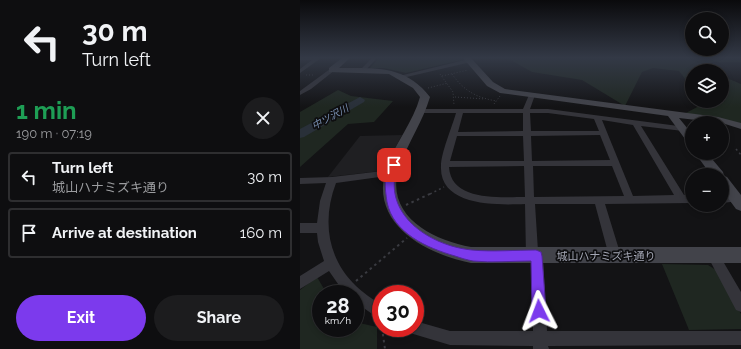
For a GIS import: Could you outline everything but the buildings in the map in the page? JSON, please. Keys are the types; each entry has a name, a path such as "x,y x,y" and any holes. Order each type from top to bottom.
{"street":[{"path":"300,93 326,74"},
{"path":"392,74 421,90"},
{"path":"398,77 409,74"},
{"path":"482,74 490,84 504,91 718,120 741,126"},
{"name":"城山ハナミズキ通り","path":"421,90 425,97 421,111 391,173 389,187 390,197 399,218 422,239 436,246 472,255 741,255"},
{"path":"532,96 526,111 530,200 541,344"},
{"path":"421,111 548,111 683,129"},
{"path":"456,111 454,134 445,164 445,173 450,184 460,192 479,200 685,199"},
{"path":"671,114 685,132"},
{"path":"597,117 630,200"},
{"path":"636,123 681,199"},
{"path":"454,134 603,133"},
{"path":"706,160 713,168"},
{"path":"445,164 615,163"},
{"path":"300,181 332,180 391,173"},
{"path":"332,180 324,199 322,228 332,263 348,285"},
{"path":"599,200 615,256"},
{"path":"300,228 322,228"},
{"path":"713,255 741,305"},
{"path":"300,284 332,263"},
{"path":"424,331 450,338 541,344 741,338"}],"path":[{"path":"451,74 442,76 452,88 455,97 456,111"},
{"path":"452,74 460,86 470,94 497,101"},
{"path":"421,90 448,83"},
{"path":"489,111 504,91"},
{"path":"455,97 487,99"},
{"path":"736,149 741,155"},
{"path":"395,210 450,184"},
{"path":"360,285 414,232"},
{"path":"383,337 385,349"}],"shaded area":[{"path":"546,74 641,74 625,106 582,80"},
{"path":"729,79 741,84 741,125 729,123 729,116 694,116 684,114 695,108 729,108"},
{"path":"338,90 351,96 393,101 374,122 348,124 300,167 300,112"},
{"path":"402,135 385,167 381,171 328,177 360,136"},
{"path":"662,264 708,265 716,270 741,314 741,329 689,330"},
{"path":"317,277 322,285 312,285 312,337 364,337 364,324 372,326 372,337 377,337 377,349 300,349 300,290"}],"waterway":[{"name":"中ツ沢川","path":"300,134 360,100"}],"route":[{"path":"394,165 389,187 390,197 394,208 399,218 409,229 422,239 436,246 472,255 536,256 539,311"}]}
